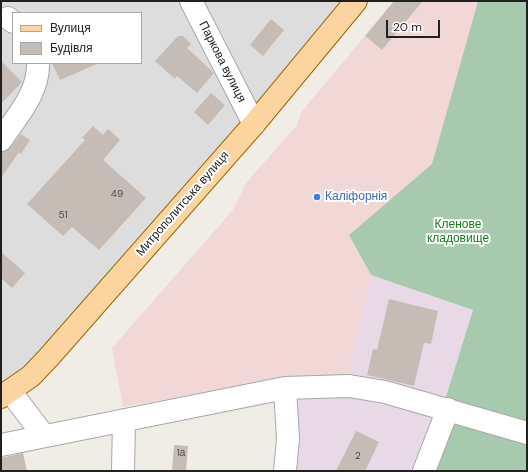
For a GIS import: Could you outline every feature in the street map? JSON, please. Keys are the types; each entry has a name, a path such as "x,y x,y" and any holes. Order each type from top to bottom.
{"main road":[{"name":"Митрополитська вулиця","path":"6,394 31,376 49,357 254,124 356,1"}],"street":[{"name":"Паркова вулиця","path":"191,1 254,124"},
{"path":"1,140 32,94 38,74 38,64"},
{"path":"1,445 285,388 349,386 385,392 527,433"},
{"path":"285,388 288,439 286,471"},
{"path":"6,394 44,436"},
{"path":"424,471 448,409"},
{"path":"123,471 124,420"}],"shaded area":[{"path":"1,1 341,1 245,116 22,368 1,384"},
{"name":"Каліфорнія","path":"423,1 478,1 432,164 349,235 371,275 348,375 290,377 123,407 112,348 233,210 246,183 297,125 302,111 365,36 382,50"},
{"path":"371,275 473,310 430,448 419,471 292,471 290,377 348,375"}],"green space":[{"name":"Кленове кладовище","path":"478,1 527,1 527,471 419,471 430,448 473,310 371,275 349,235 432,164"}],"building":[{"path":"394,1 423,1 382,50 365,36"},
{"path":"271,19 284,30 263,56 250,45"},
{"path":"178,36 183,36 191,44 187,48 214,73 197,93 177,76 175,79 155,61"},
{"path":"1,61 22,82 1,104"},
{"path":"52,64 97,64 60,80"},
{"path":"211,93 225,105 208,125 194,112"},
{"path":"93,126 103,135 108,129 120,140 103,160 146,198 99,250 72,227 63,236 27,204 85,140 82,138"},
{"path":"21,134 30,140 21,154 19,152 1,178 1,152 11,147"},
{"path":"1,252 25,273 12,288 1,278"},
{"path":"389,299 438,311 431,344 424,343 414,386 367,375 373,349 377,350"},
{"path":"356,431 379,442 365,471 336,471"},
{"path":"174,445 188,446 186,471 172,471"},
{"path":"23,453 27,471 1,471 1,458"}],"place":[{"name":"Каліфорнія","path":"317,197"}]}
